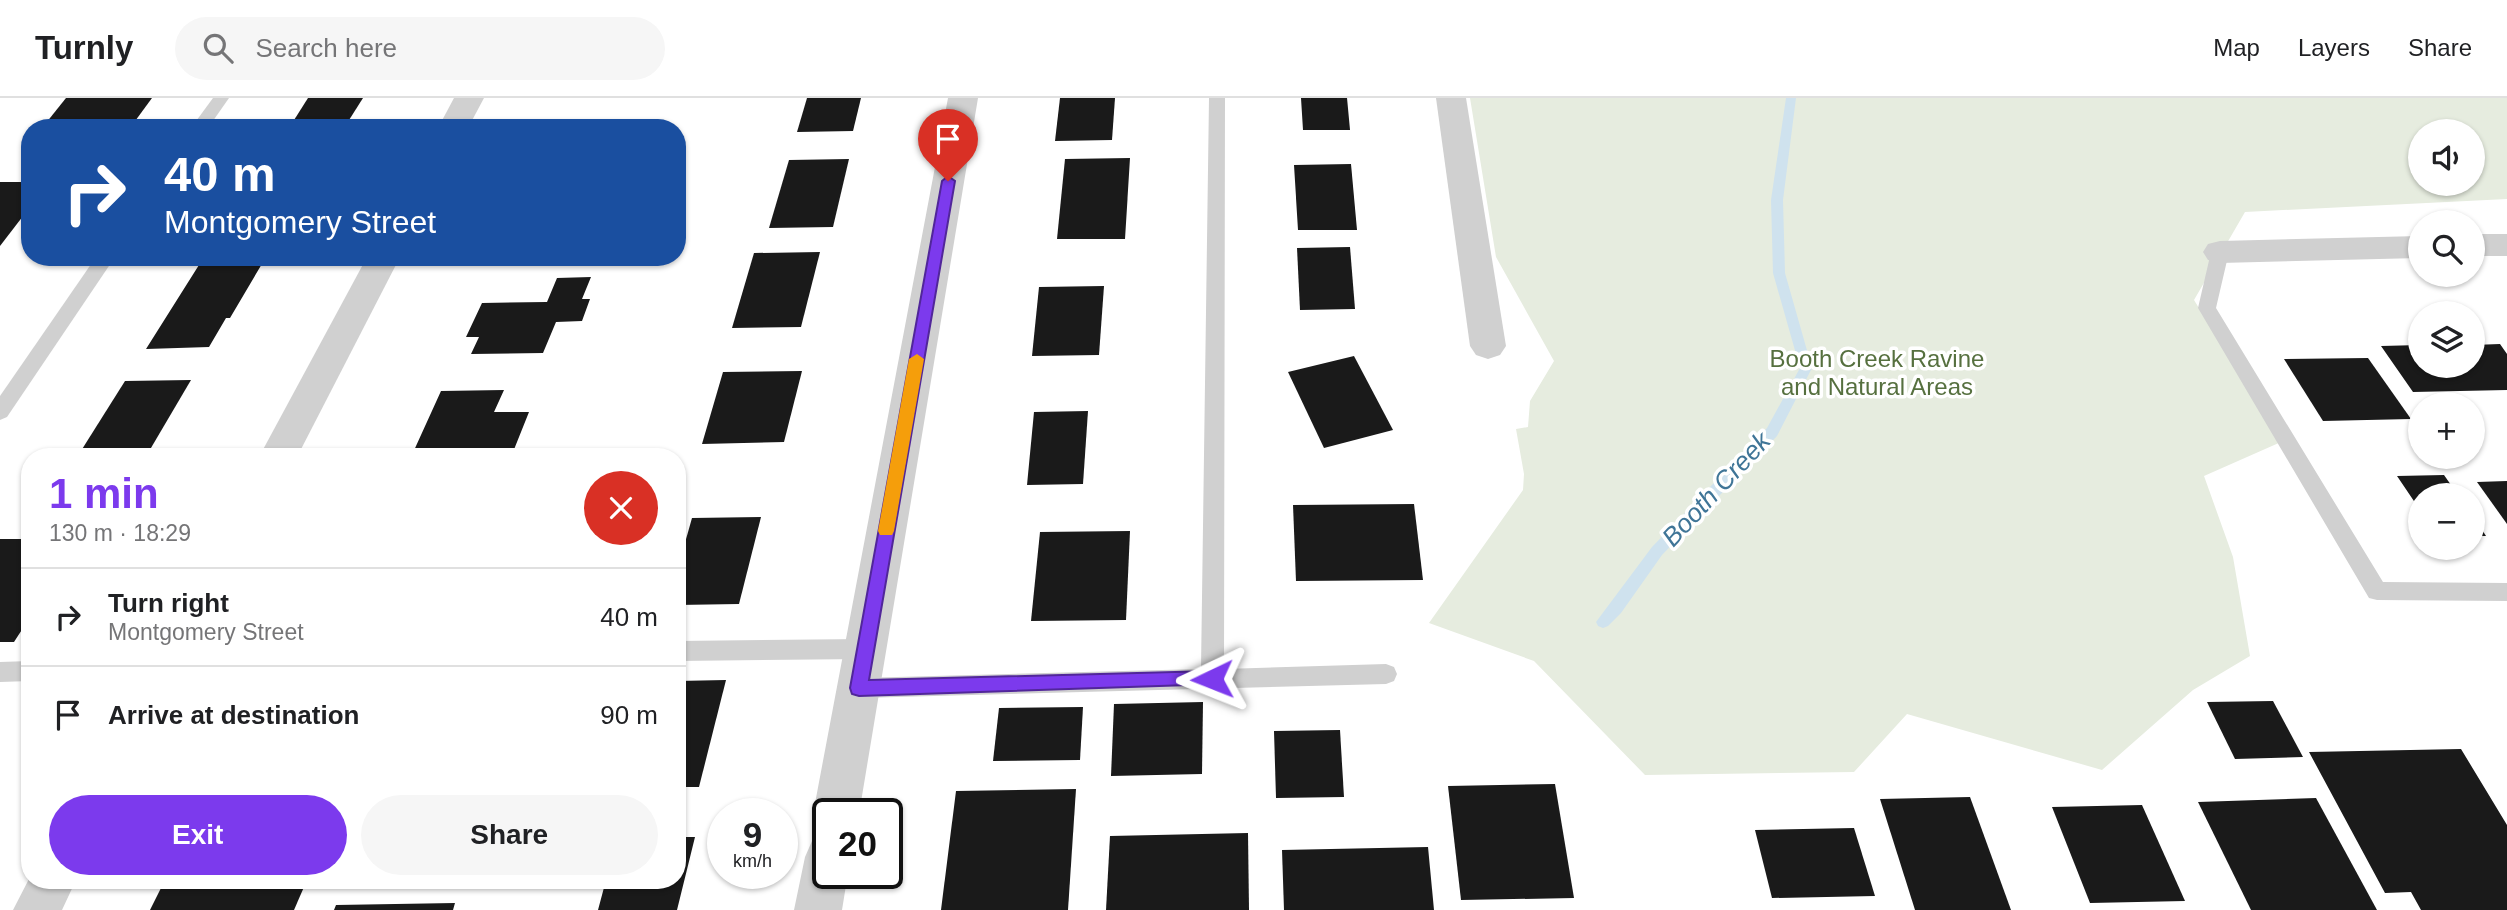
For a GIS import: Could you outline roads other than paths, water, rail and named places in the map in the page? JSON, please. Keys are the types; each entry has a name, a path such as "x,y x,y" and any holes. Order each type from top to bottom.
{"street":[{"path":"458,119 469,98"},
{"path":"839,798 963,98"},
{"path":"1451,98 1488,346"},
{"path":"2485,245 2507,244"},
{"path":"2220,252 2408,247"},
{"path":"283,448 379,266"},
{"path":"37,910 48,889"},
{"path":"818,910 822,889"}],"lane":[{"path":"206,119 221,98"},
{"path":"1212,679 1217,98"},
{"path":"2220,252 2207,308 2377,591 2507,592"},
{"path":"0,412 100,266"},
{"path":"686,651 865,649"},
{"path":"0,672 21,671"},
{"path":"859,688 1386,674"}],"waterway":[{"name":"Booth Creek","path":"1603,622 1616,609 1657,551 1772,432 1806,368 1779,273 1777,200 1791,98"}],"park label":[{"name":"Booth Creek Ravine and Natural Areas","path":"1877,372"}]}
